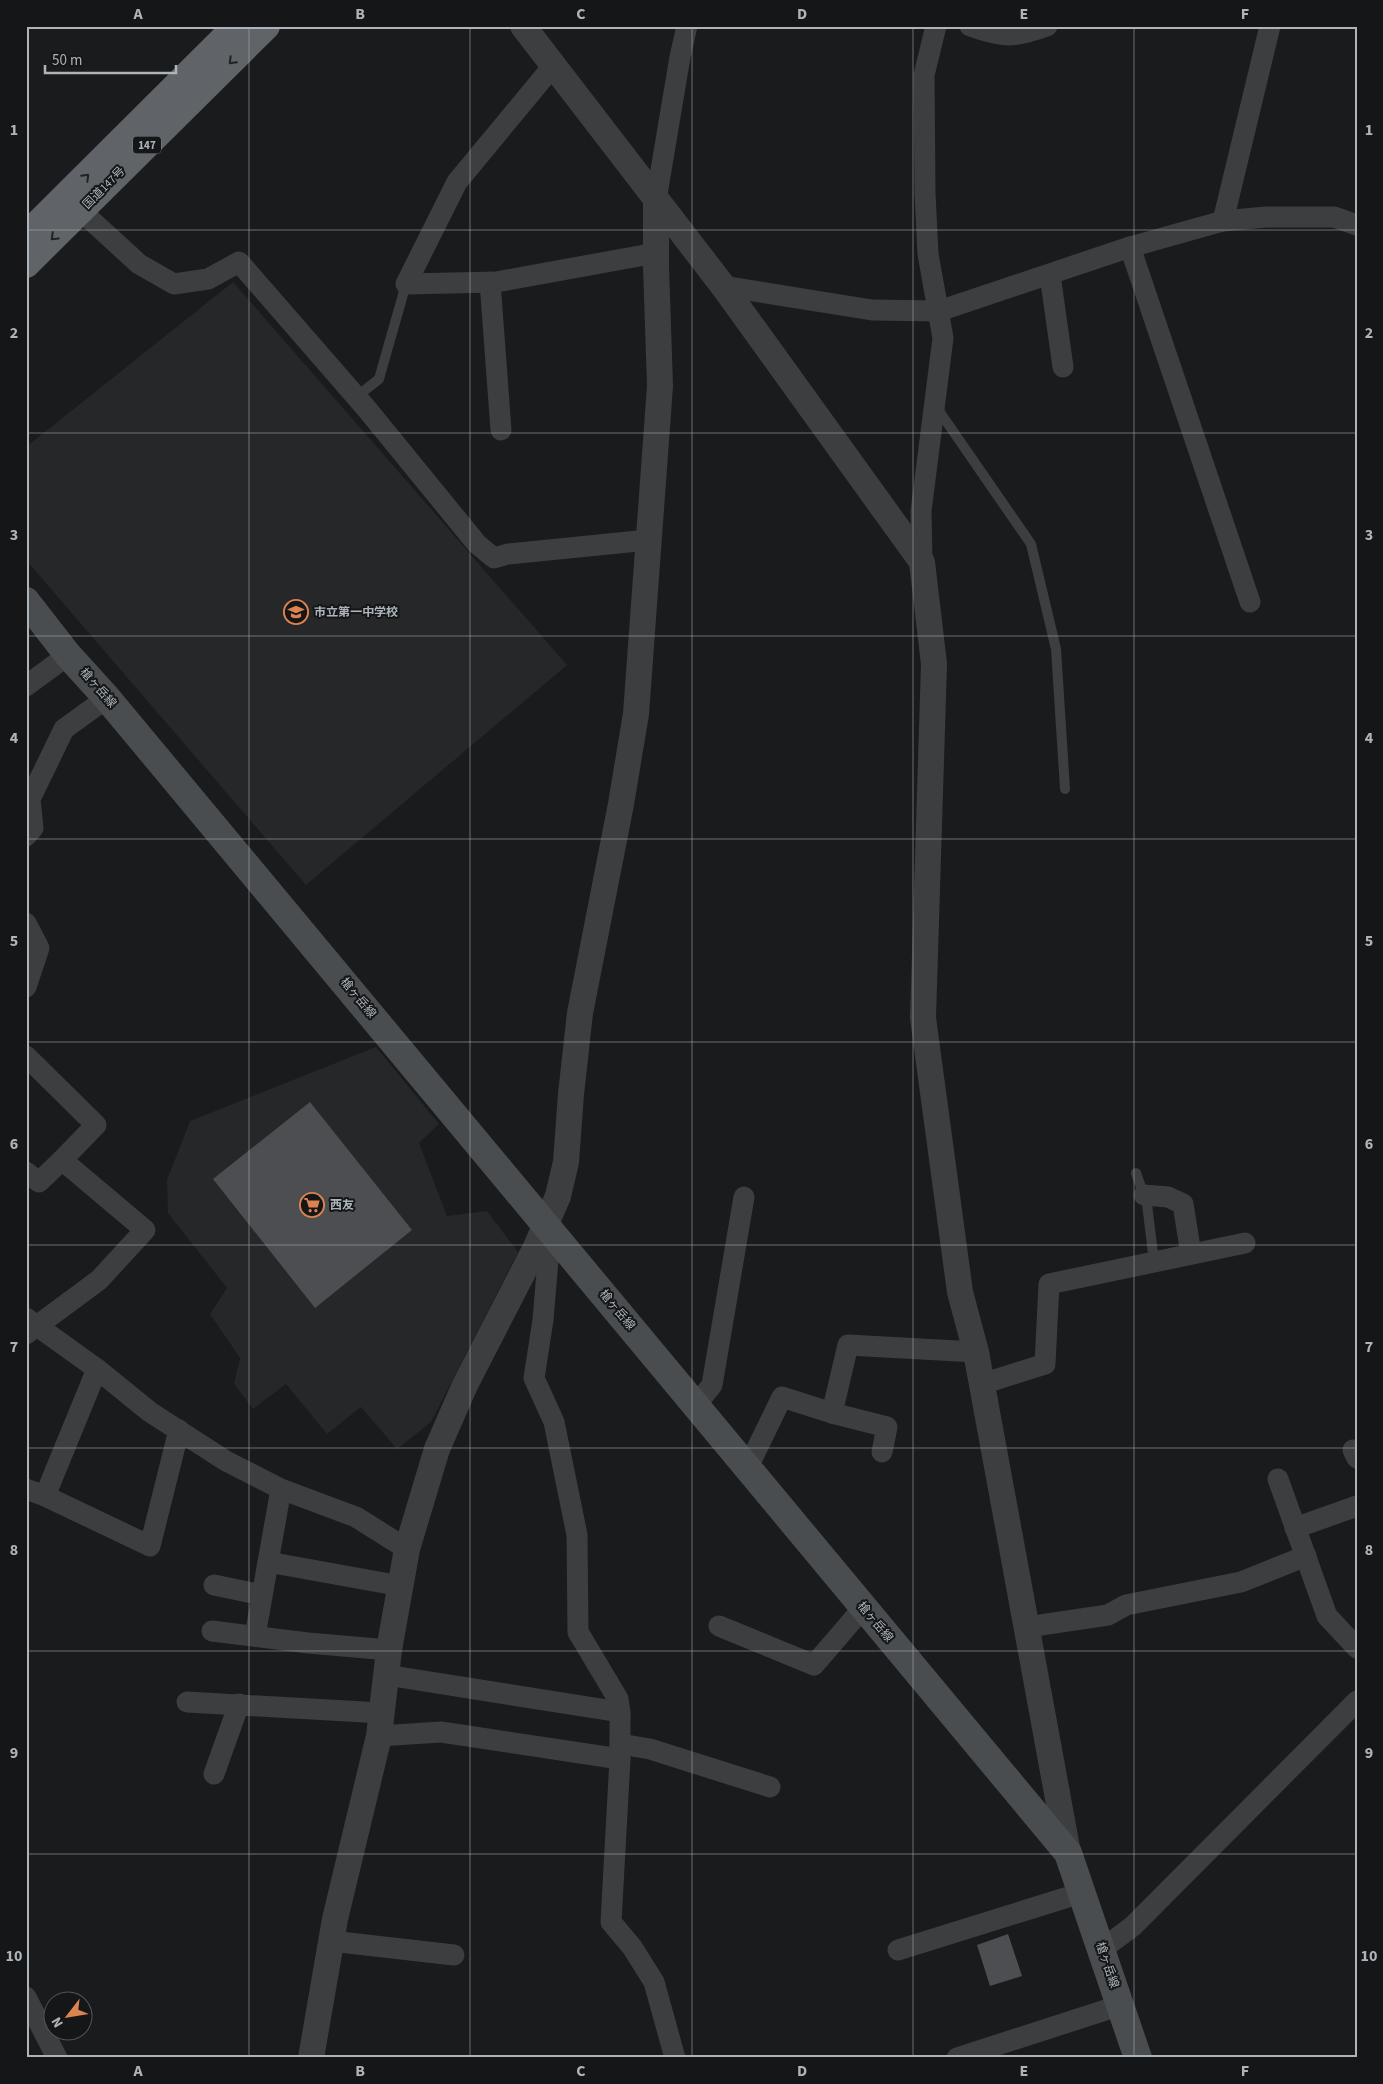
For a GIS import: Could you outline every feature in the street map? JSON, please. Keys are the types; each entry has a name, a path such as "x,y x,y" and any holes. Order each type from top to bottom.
{"highway":[{"name":"国道147号","path":"26,264 81,210 138,139 237,26"},
{"name":"国道147号","path":"26,236 266,26"}],"main road":[{"name":"槍ヶ岳線","path":"26,601 68,655 107,698 1068,1853 1138,2058"}],"street":[{"path":"523,26 723,286 922,562"},
{"path":"311,2058 330,1941 380,1724 407,1550 437,1449 465,1385 536,1247 558,1196 566,1162 580,1013 622,804 636,714 660,386 656,200 687,26"},
{"path":"936,26 924,74 928,254 943,338 921,511 922,562 934,664 923,1018 960,1292 976,1352 1068,1853"},
{"path":"970,26 996,35 1025,34 1047,26"},
{"path":"1223,221 1233,187 1270,26"},
{"path":"553,66 457,182 406,284 490,282 656,253"},
{"path":"81,210 139,264 174,284 208,279 239,262 356,397 477,544 494,558 508,554 648,540"},
{"path":"723,286 872,310 939,310 1050,275 1130,247 1223,221 1266,217 1334,218 1357,225"},
{"path":"1130,247 1250,602"},
{"path":"1050,275 1063,367"},
{"path":"490,282 501,430"},
{"path":"26,686 68,655"},
{"path":"26,836 34,828 30,799 64,729 107,698"},
{"path":"26,923 38,948 26,987"},
{"path":"26,1056 96,1125 39,1182 26,1172"},
{"path":"62,1160 145,1230 99,1280 30,1326 97,1369 150,1412 226,1460 281,1489 356,1517 407,1550"},
{"path":"1144,1195 1168,1197 1183,1204 1191,1254"},
{"path":"696,1405 712,1386 744,1197"},
{"path":"546,1224 548,1260 543,1320 534,1378 554,1422 577,1535 578,1632 618,1699 620,1712 620,1752 611,1922 632,1947 654,1982 675,2058"},
{"path":"982,1384 1045,1364 1049,1284 1245,1243"},
{"path":"832,1413 848,1345 976,1352"},
{"path":"97,1369 36,1492 150,1546 179,1430"},
{"path":"748,1467 782,1397 832,1413 887,1427 882,1452"},
{"path":"1278,1479 1327,1616 1357,1648"},
{"path":"255,1636 281,1489"},
{"path":"1295,1528 1357,1506"},
{"path":"1027,1627 1108,1615 1126,1605 1241,1582 1306,1556"},
{"path":"268,1562 401,1586"},
{"path":"214,1585 262,1595"},
{"path":"719,1626 814,1665 863,1608"},
{"path":"212,1631 255,1636 620,1712"},
{"path":"1102,1950 1133,1926 1357,1700"},
{"path":"187,1702 239,1704 441,1732 620,1752 650,1749 770,1787"},
{"path":"214,1774 239,1704"},
{"path":"898,1950 1081,1893"},
{"path":"330,1941 454,1955"},
{"path":"26,1998 57,2058"},
{"path":"957,2058 1121,2005"}],"lane":[{"path":"356,397 379,379 406,284"},
{"path":"935,405 1030,544 1056,649 1065,790"},
{"path":"1136,1173 1147,1204 1154,1262"}],"shaded area":[{"name":"市立第一中学校","path":"233,282 567,665 306,885 26,560 26,447"},
{"path":"376,1047 439,1124 419,1143 447,1216 487,1211 518,1252 431,1422 397,1449 361,1407 327,1434 286,1384 253,1409 234,1384 240,1358 210,1314 227,1288 168,1213 167,1180 190,1121"}],"building":[{"name":"西友","path":"310,1102 412,1230 315,1308 213,1179"},
{"path":"1008,1934 1022,1976 990,1986 977,1945"}],"place":[{"name":"市立第一中学校","path":"296,612"},
{"name":"西友","path":"312,1205"}]}
